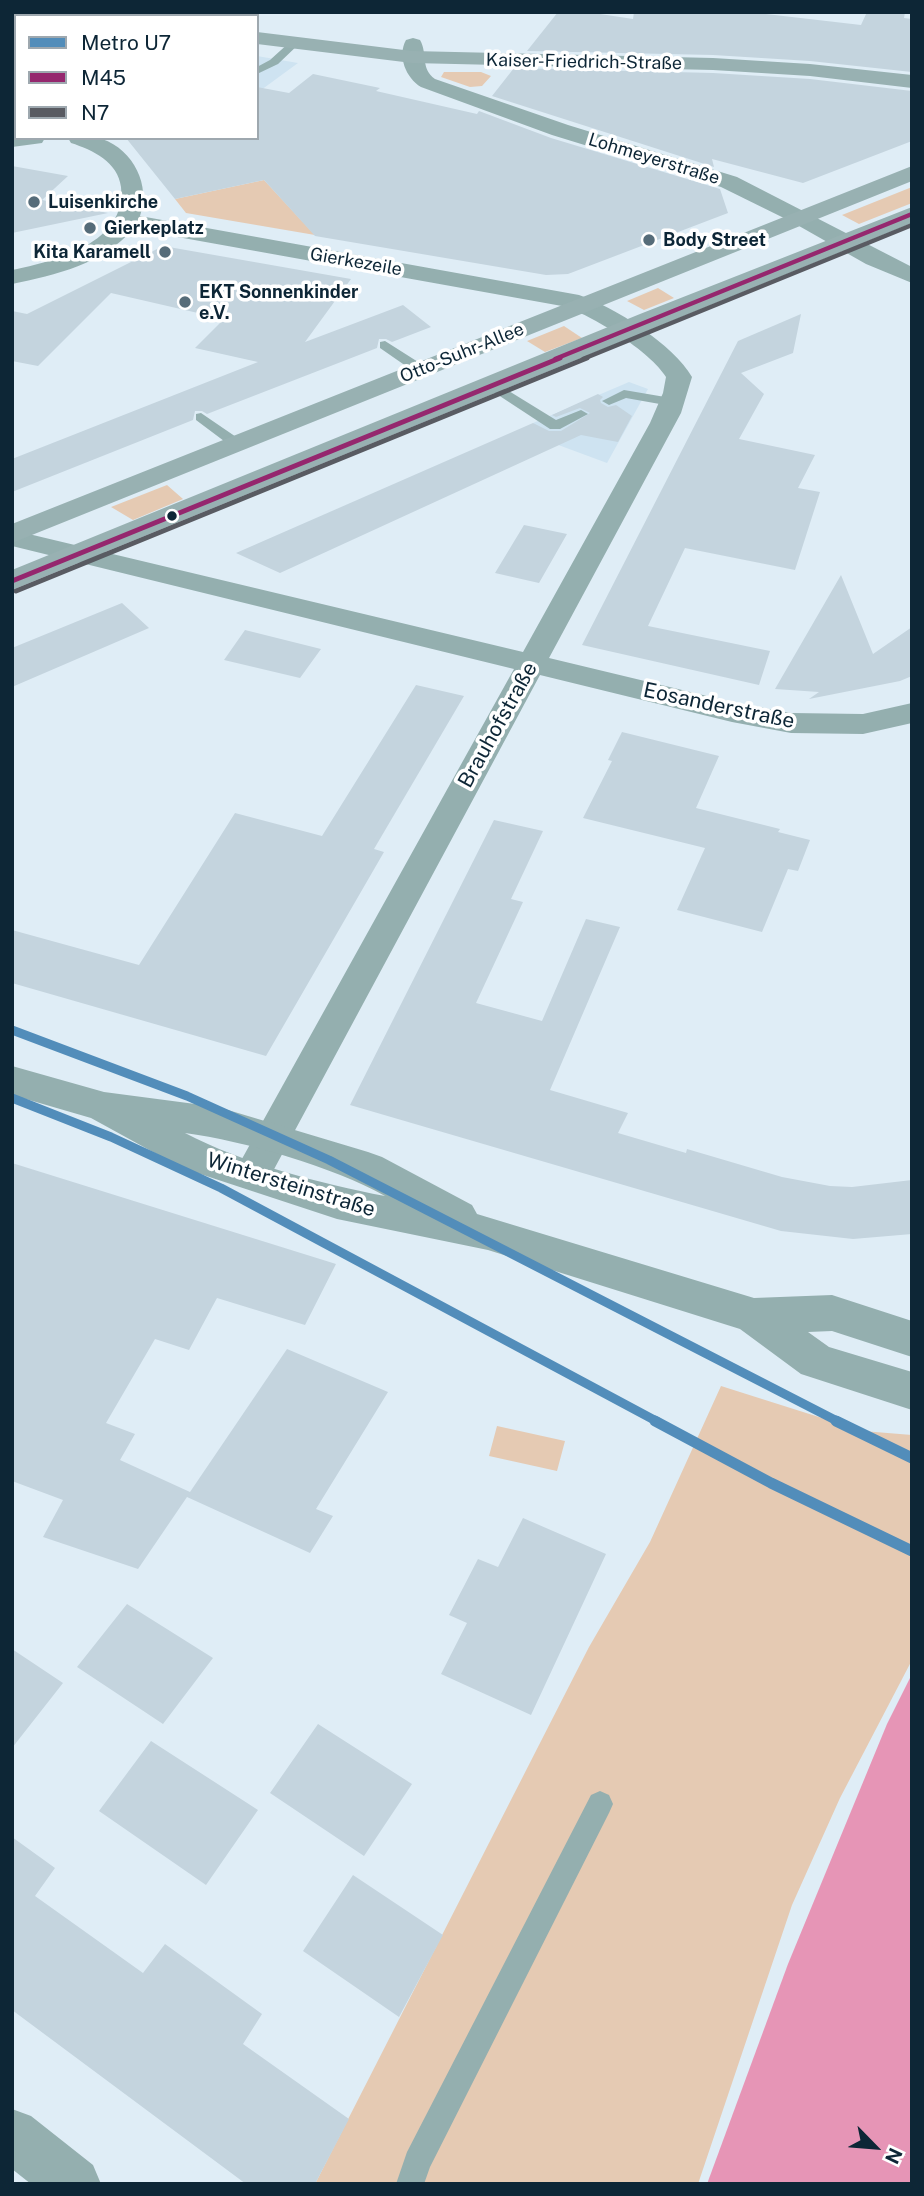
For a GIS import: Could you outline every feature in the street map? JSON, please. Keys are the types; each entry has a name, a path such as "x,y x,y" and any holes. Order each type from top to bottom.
{"main road":[{"name":"Kaiser-Friedrich-Straße","path":"259,24 412,51 773,51 912,65"},
{"name":"Kaiser-Friedrich-Straße","path":"259,38 412,51 810,70 912,82"},
{"name":"Otto-Suhr-Allee","path":"12,536 912,173"},
{"name":"Otto-Suhr-Allee","path":"12,581 624,329 912,214"}],"street":[{"name":"Lohmeyerstraße","path":"412,51 417,75 428,83 560,130 729,182 912,276"},
{"path":"12,277 47,271 83,256 109,240 128,221 134,203 132,183 127,170 107,150 84,140"},
{"name":"Gierkezeile","path":"128,221 526,292 583,305"},
{"name":"Brauhofstraße","path":"252,1175 650,447 671,402 679,377 676,371 653,349 583,305"},
{"name":"Eosanderstraße","path":"12,536 531,664 791,723 863,724 912,713"},
{"name":"Wintersteinstraße","path":"12,1080 104,1107 218,1122 368,1168 488,1233"},
{"name":"Wintersteinstraße","path":"104,1107 196,1157 348,1207 488,1233 754,1316 816,1361 912,1391"},
{"name":"Wintersteinstraße","path":"754,1316 832,1313 912,1339"},
{"path":"12,2135 74,2184"}],"lane":[{"path":"259,70 274,62 296,43"},
{"path":"259,59 274,62"},
{"path":"385,345 421,370"},
{"path":"491,384 555,426 580,414"},
{"path":"609,401 624,394 671,402"},
{"path":"201,417 237,444"},
{"path":"410,2184 417,2162 600,1804"}],"shaded area":[{"path":"259,56 298,63 259,92"},
{"path":"444,72 481,72 491,76 482,86 470,87 441,77"},
{"path":"264,180 315,235 186,213 175,199"},
{"path":"912,187 912,203 859,224 842,215"},
{"path":"658,288 674,298 644,310 627,301"},
{"path":"564,326 582,338 545,352 527,341"},
{"path":"629,382 648,389 607,463 553,443 533,423"},
{"path":"167,485 183,499 133,520 111,507"},
{"path":"721,1386 863,1431 912,1435 912,1660 840,1798 792,1905 698,2184 315,2184 589,1647 650,1542"},
{"path":"497,1426 565,1441 557,1471 489,1456"},
{"path":"912,1674 912,2184 707,2184 788,1964 887,1724"}],"building":[{"path":"558,12 587,12 633,19 634,12 766,14 861,25 867,12 905,12 904,18 912,19 912,72 810,61 713,55 527,51"},
{"path":"514,68 713,73 810,79 912,91 912,141 803,183 712,159 714,167 492,96"},
{"path":"313,74 380,88 376,91 477,114 479,111 551,138 720,189 728,213 568,274 546,275 315,236 264,180 175,199 128,140 259,140 259,87 289,93"},
{"name":"Luisenkirche","path":"12,166 68,176 42,200 108,213 12,233"},
{"path":"163,246 351,279 305,342 403,305 431,327 392,342 379,339 377,348 207,414 195,411 193,420 12,492 12,459 258,362 195,348 224,319 111,293 38,366 12,361 12,311 27,314"},
{"path":"801,314 793,353 741,373 764,394 739,439 815,455 798,488 820,492 795,570 685,548 648,626 770,651 759,685 582,645 738,341"},
{"path":"598,394 603,397 601,403 608,407 616,405 632,416 618,442 581,435 280,573 236,553 533,423 549,431 561,431 590,413 580,408 556,417 552,415"},
{"path":"524,525 567,534 539,583 495,573"},
{"path":"841,575 873,654 912,627 912,676 900,681 809,699 819,692 775,689"},
{"path":"122,603 149,628 12,687 12,648"},
{"path":"245,630 321,649 300,678 224,660"},
{"path":"416,685 464,696 374,849 384,852 266,1056 12,983 12,930 139,965 235,813 322,836"},
{"path":"622,732 719,756 696,808 780,829 778,832 810,840 798,871 788,869 762,932 677,910 705,848 583,818 612,761 608,760"},
{"path":"494,820 543,831 511,899 523,902 476,1003 542,1021 586,919 620,927 550,1090 628,1113 618,1133 686,1153 687,1149 782,1177 830,1186 852,1187 912,1180 912,1234 853,1239 781,1231 350,1105"},
{"path":"12,1163 336,1264 305,1325 217,1298 189,1350 155,1339 106,1423 135,1434 120,1460 190,1492 287,1349 388,1392 316,1509 333,1516 310,1553 187,1497 138,1569 43,1537 63,1500 12,1481"},
{"path":"523,1518 606,1554 531,1715 441,1674 467,1623 449,1615 478,1559 498,1567"},
{"path":"127,1604 213,1658 163,1724 77,1667"},
{"path":"12,1649 63,1683 12,1748"},
{"path":"318,1724 412,1784 364,1856 270,1793"},
{"path":"151,1741 258,1810 206,1885 99,1811"},
{"path":"12,1837 55,1868 35,1896 143,1973 165,1944 262,2014 243,2044 349,2119 315,2184 246,2184 12,2010"},
{"path":"353,1875 443,1935 399,2017 303,1951"}],"metro line":[{"name":"U7","path":"12,1030 187,1096 329,1160 912,1458"},
{"name":"U7","path":"12,1098 111,1137 221,1188 771,1483 912,1551"}],"transit line":[{"name":"M45","path":"12,581 912,214"},
{"name":"N7","path":"16,591 912,225"}],"place":[{"name":"Luisenkirche","path":"34,202"},
{"name":"Gierkeplatz","path":"90,228"},
{"name":"Body Street","path":"649,240"},
{"name":"Kita Karamell","path":"165,252"},
{"name":"EKT Sonnenkinder e.V.","path":"185,302"}]}
